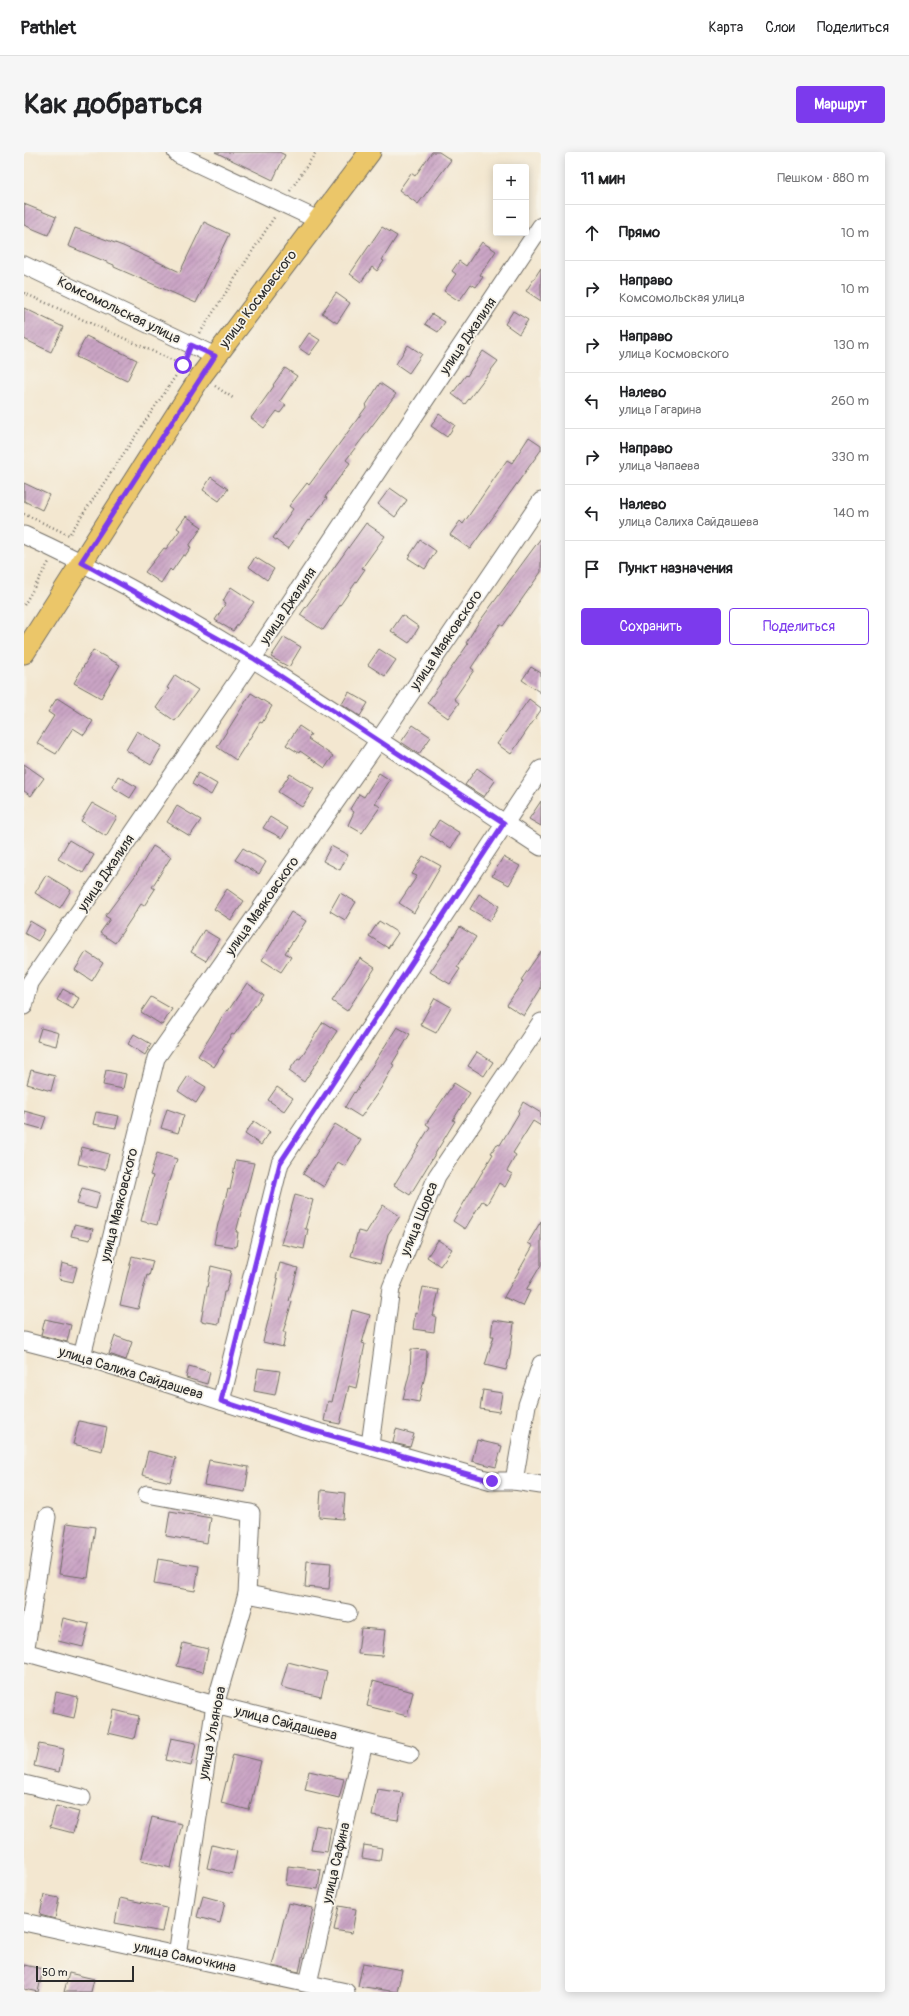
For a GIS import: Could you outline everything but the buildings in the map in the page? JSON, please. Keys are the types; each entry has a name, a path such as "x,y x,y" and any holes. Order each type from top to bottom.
{"main road":[{"name":"улица Космовского","path":"24,653 81,562 215,356 370,152"}],"street":[{"path":"176,152 179,156 318,220"},
{"name":"улица Джалиля","path":"24,1006 30,983 253,658 541,226"},
{"name":"Комсомольская улица","path":"24,265 215,356"},
{"name":"улица Маяковского","path":"82,1356 156,1058 379,740 541,501"},
{"path":"24,535 81,562 253,658 541,847"},
{"path":"221,1401 280,1163 541,769"},
{"name":"улица Щорса","path":"370,1445 391,1288 437,1176 541,1022"},
{"name":"улица Салиха Сайдашева","path":"24,1341 82,1356 301,1427 370,1445 492,1481 514,1481 541,1485"},
{"path":"514,1481 527,1405 541,1364"},
{"name":"улица Ульянова","path":"147,1494 251,1514 247,1594 214,1705 177,1955"},
{"path":"24,1653 47,1516"},
{"path":"247,1594 348,1613"},
{"name":"улица Сайдашева","path":"24,1653 214,1705 410,1754"},
{"name":"улица Сафина","path":"308,1983 364,1743"},
{"path":"24,1784 82,1798"},
{"name":"улица Самочкина","path":"24,1922 346,1992"}],"path":[{"path":"24,514 69,535 183,365 191,345 316,152"},
{"path":"24,292 183,365"},
{"path":"24,605 56,550"}],"route":[{"path":"183,365 191,345 215,356 200,376 81,562 253,658 504,823 280,1163 221,1401 301,1427 370,1445 492,1481"}]}
